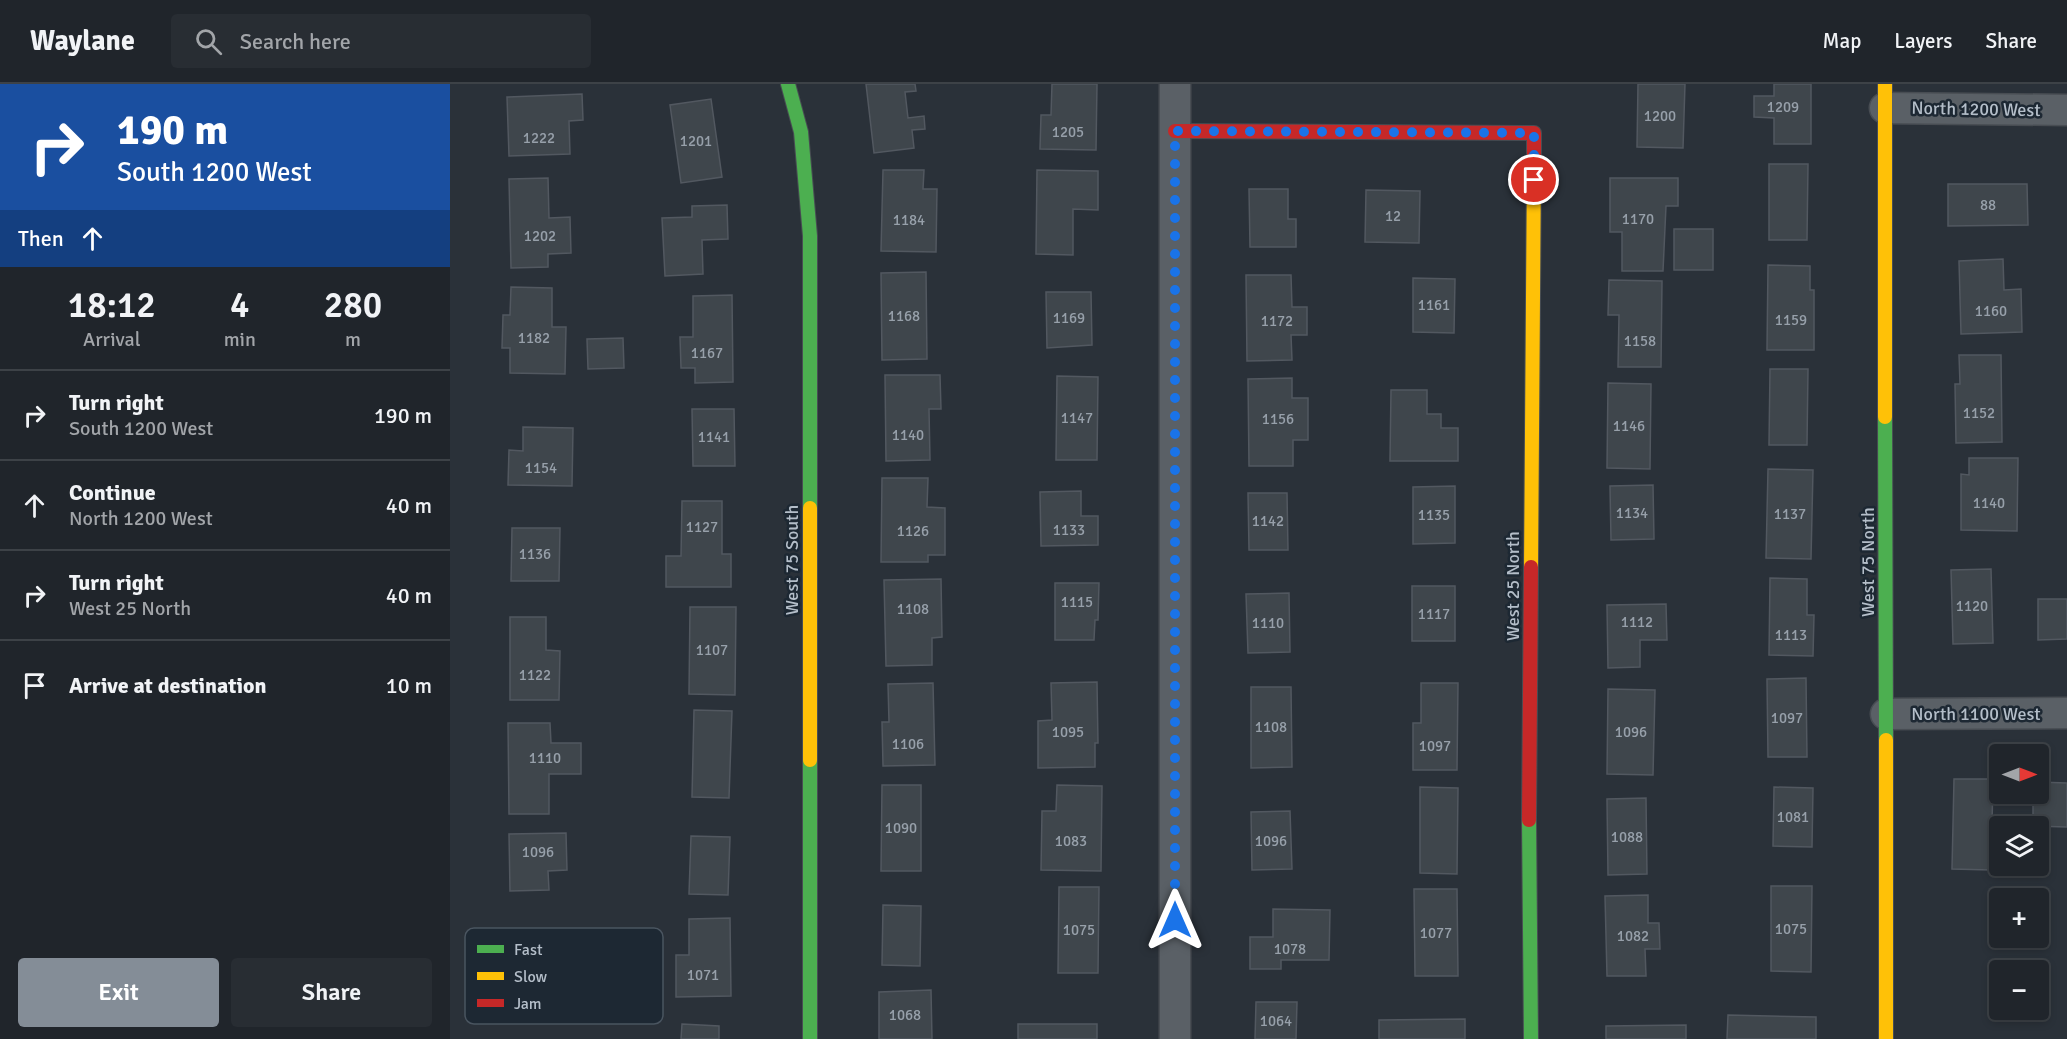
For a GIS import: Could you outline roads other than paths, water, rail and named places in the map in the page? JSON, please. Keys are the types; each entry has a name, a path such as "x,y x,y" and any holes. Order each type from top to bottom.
{"street":[{"name":"West 75 South","path":"788,84 801,132 810,236 810,1039"},
{"path":"1175,84 1175,1039"},
{"name":"North 1200 West","path":"1885,96 2067,110"},
{"name":"West 75 North","path":"1885,96 1886,1039"},
{"name":"West 25 North","path":"1175,131 1534,133 1529,847 1531,1039"},
{"name":"North 1100 West","path":"1886,714 2067,713"}]}
